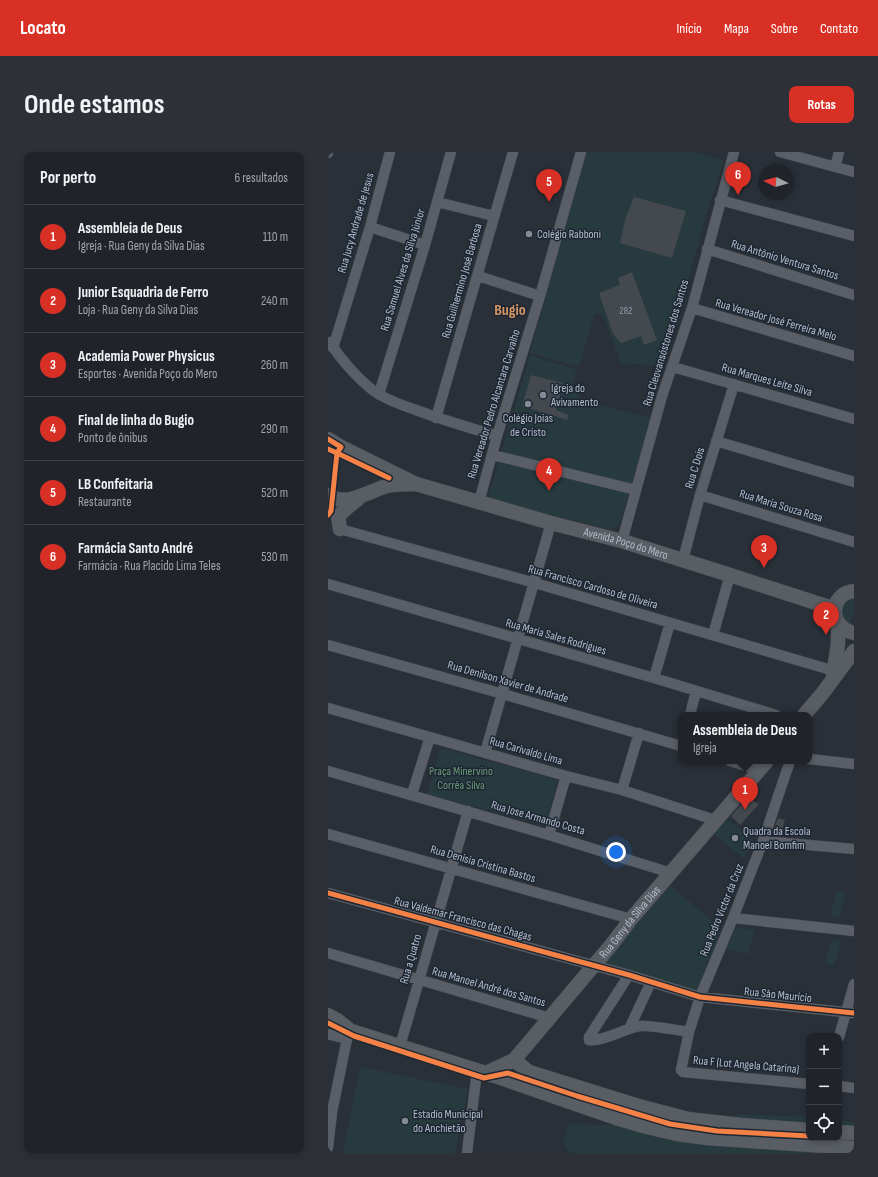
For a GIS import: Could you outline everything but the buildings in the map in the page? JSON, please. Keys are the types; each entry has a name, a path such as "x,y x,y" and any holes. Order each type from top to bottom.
{"main road":[{"name":"Avenida Poço do Mero","path":"328,439 341,447 416,484 551,523 622,541 835,609"},
{"name":"Avenida Poço do Mero","path":"328,495 342,500 362,496 390,486 416,484"},
{"path":"340,529 338,516 362,496"},
{"path":"853,590 839,598 836,603 835,615 842,628 854,633"},
{"path":"835,674 838,644 838,623"},
{"path":"806,712 854,651"},
{"name":"Rua Geny da Silva Dias","path":"481,1072 514,1060 612,944 631,919 763,766"},
{"path":"328,1015 337,1020 349,1035 400,1046 646,1127 677,1134 735,1141 854,1148"},
{"path":"514,1060 529,1072 636,1105 688,1119 806,1130"},
{"path":"842,1132 854,1133"}],"street":[{"name":"Rua Jucy Andrade de Jesus","path":"330,343 370,227 390,152"},
{"name":"Rua Samuel Alves da Silva Júnior","path":"379,394 425,245 451,152"},
{"name":"Rua Guilhermino José Barbosa","path":"436,418 513,152"},
{"name":"Rua Vereador Pedro Alcantara Carvalho","path":"479,502 581,152"},
{"name":"Rua Cleovansóstones dos Santos","path":"622,541 662,396 692,308 734,152"},
{"path":"780,152 854,172"},
{"path":"835,167 839,152"},
{"path":"720,200 854,236"},
{"path":"437,202 494,216"},
{"path":"370,227 425,245"},
{"name":"Rua Antônio Ventura Santos","path":"707,249 854,295"},
{"path":"478,276 540,296"},
{"name":"Rua Vereador José Ferreira Melo","path":"692,308 854,356"},
{"path":"330,343 358,377 379,394 436,418 497,436"},
{"name":"Rua Marques Leite Silva","path":"673,367 854,419"},
{"name":"Rua C Dois","path":"683,560 700,495 734,384"},
{"path":"716,441 854,482"},
{"path":"493,455 636,490"},
{"name":"Rua Maria Souza Rosa","path":"700,495 854,542"},
{"path":"485,753 551,523"},
{"name":"Rua Francisco Cardoso de Oliveira","path":"340,529 713,635 835,674"},
{"path":"713,635 730,575"},
{"name":"Rua Maria Sales Rodrigues","path":"328,584 654,678 766,712"},
{"path":"654,678 670,623"},
{"name":"Rua Denilson Xavier de Andrade","path":"328,645 678,745"},
{"path":"691,712 696,691"},
{"name":"Rua Carivaldo Lima","path":"328,708 566,776 622,790 716,820"},
{"path":"622,790 639,733"},
{"path":"412,794 430,737"},
{"path":"812,758 854,764"},
{"path":"750,764 763,766"},
{"name":"Rua Pedro Victor da Cruz","path":"681,1070 689,1032 700,997 763,841 789,764"},
{"name":"Rua Jose Armando Costa","path":"328,771 412,794 671,873"},
{"path":"549,835 566,776"},
{"name":"Rua a Quatro","path":"400,1046 468,811"},
{"name":"Rua Denisia Cristina Bastos","path":"328,834 631,919"},
{"path":"763,841 854,849"},
{"name":"Rua Valdemar Francisco das Chagas","path":"328,893 651,982"},
{"path":"733,918 854,931"},
{"name":"Rua Manoel André dos Santos","path":"328,953 550,1018"},
{"path":"629,975 589,1036 589,1040 607,1037 637,1027 647,1026 689,1032"},
{"path":"629,1029 651,982"},
{"name":"Rua São Maurício","path":"651,982 700,997 850,1013"},
{"path":"841,1033 850,1013 854,984"},
{"path":"328,1034 349,1035 330,1112 328,1148"},
{"name":"Rua F (Lot Angela Catarina)","path":"681,1070 683,1072 806,1084"},
{"path":"467,1153 481,1072"},
{"path":"842,1086 854,1088"}],"green space":[{"path":"587,152 694,152 724,161 708,209 664,366 621,363 602,313 594,315 579,367 530,353"},
{"path":"530,355 577,370 572,387 583,401 651,418 619,526 610,529 493,501 489,495"},
{"path":"854,595 854,616 850,619 852,623 851,629 837,609"},
{"name":"Praça Minervino Corrêa Silva","path":"441,748 558,780 546,826 427,794"},
{"name":"Quadra da Escola Manoel Bomfim","path":"726,818 756,843 743,858 713,834"},
{"path":"670,885 721,929 698,999 602,966"},
{"path":"837,891 846,893 839,918 830,915"},
{"path":"736,927 755,930 748,954 726,949"},
{"path":"832,939 841,942 834,966 825,963"},
{"name":"Estadio Municipal do Anchietão","path":"360,1067 468,1089 455,1153 343,1153"},
{"path":"739,1114 806,1117 806,1141 842,1141 842,1120 854,1122 854,1153 570,1153 563,1142 569,1124 636,1126 652,1136"}],"cycle path":[{"path":"328,439 341,447 337,453 389,478"},
{"path":"328,449 337,453 331,511 328,515"},
{"path":"328,893 629,975 700,997 854,1013"},
{"path":"328,1023 354,1036 484,1078 508,1073 577,1096 670,1124 717,1131 806,1136"}],"place":[{"name":"Farmácia Santo André","path":"738,195"},
{"name":"LB Confeitaria","path":"549,202"},
{"name":"Colégio Rabboni","path":"529,234"},
{"name":"Igreja do Avivamento","path":"543,395"},
{"name":"Colégio Joias de Cristo","path":"528,404"},
{"name":"Final de linha do Bugio","path":"549,491"},
{"name":"Academia Power Physicus","path":"764,568"},
{"name":"Junior Esquadria de Ferro","path":"826,635"},
{"name":"Assembleia de Deus","path":"745,810"},
{"name":"Quadra da Escola Manoel Bomfim","path":"735,838"},
{"name":"Estadio Municipal do Anchietão","path":"405,1121"}],"district":[{"name":"Bugio","path":"510,310"}]}
